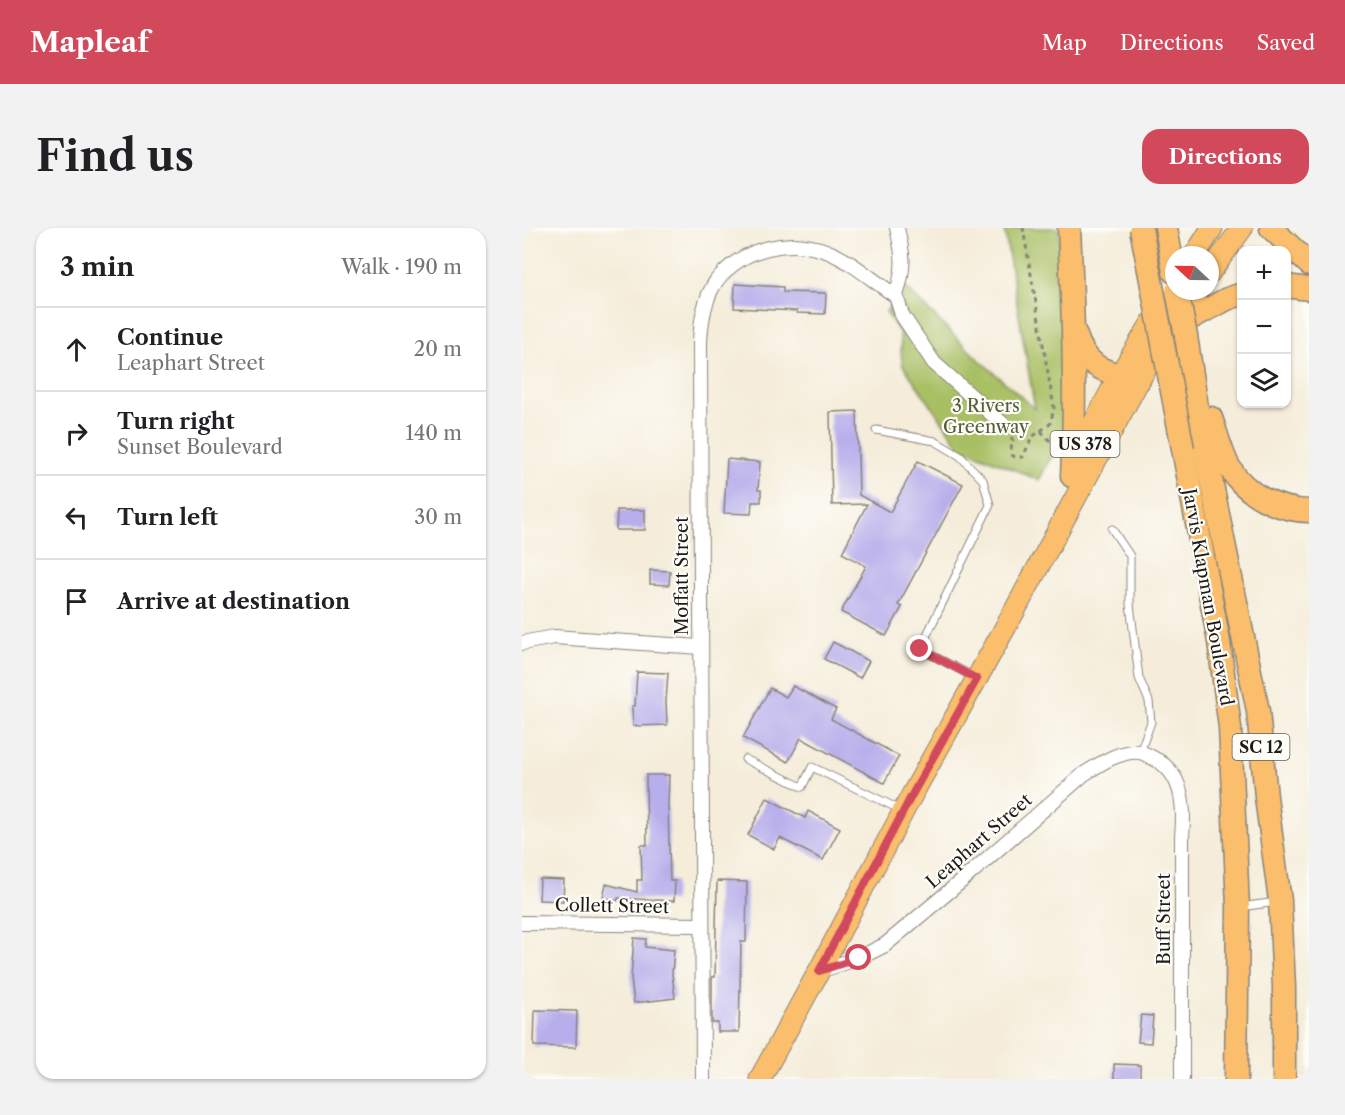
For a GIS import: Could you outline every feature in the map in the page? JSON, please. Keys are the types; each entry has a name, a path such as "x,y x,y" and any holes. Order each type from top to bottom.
{"highway":[{"path":"1070,228 1074,430 1072,476"},
{"name":"Jarvis Klapman Boulevard","path":"1142,228 1219,642 1230,729 1238,907 1236,1079"},
{"path":"1166,228 1169,246"},
{"path":"1271,228 1309,264"},
{"path":"1291,287 1309,289"},
{"path":"1179,332 1227,299 1237,296"},
{"path":"1178,300 1179,332 1203,414 1228,465 1246,488 1271,503 1284,508 1309,512"},
{"path":"1073,326 1080,347 1087,358 1099,369 1129,378"},
{"name":"Jarvis Klapman Boulevard","path":"1203,414 1258,711 1266,797 1280,901 1284,988 1284,1079"}],"main road":[{"path":"1201,246 1212,228"},
{"path":"1219,260 1242,228"},
{"name":"US 378","path":"759,1077 1015,610 1168,300"},
{"name":"US 378","path":"1015,610 1030,564 1072,476 1091,429 1129,378 1179,332 1193,300"}],"street":[{"path":"897,228 904,264 896,296 902,315 934,363 1004,425"},
{"name":"Moffatt Street","path":"703,1079 700,647 701,321 717,281 738,261 751,254 782,245 811,246 839,257 896,296"},
{"path":"522,643 554,637 700,647"},
{"name":"Buff Street","path":"1140,752 1164,763 1174,776 1180,791 1184,820 1182,836 1182,1079"},
{"name":"Leaphart Street","path":"819,971 859,958 885,945 1084,774 1095,766 1122,754 1140,752"},
{"name":"Collett Street","path":"522,923 702,925"}],"lane":[{"path":"876,430 935,441 960,456 983,480 990,505 920,649 977,679"},
{"path":"1112,529 1130,556 1130,604 1140,678 1149,701 1151,722 1140,752"},
{"path":"745,759 802,787 812,767 903,811"},
{"path":"1238,907 1280,901"}],"path":[{"path":"1004,425 1013,441 1012,455 1023,457 1032,437 1050,424 1054,408 1023,228"},
{"path":"1041,431 1051,442 1058,443"}],"green space":[{"name":"3 Rivers Greenway","path":"1004,228 1059,228 1068,426 1039,480 960,447 902,364 900,333 886,312 903,285 975,356 1035,409"}],"building":[{"path":"735,284 783,287 783,292 826,293 825,314 734,308"},
{"path":"857,411 859,495 890,512 918,461 963,484 898,605 902,607 886,636 841,612 866,566 842,553 867,504 832,505 830,412"},
{"path":"727,459 760,462 758,490 761,490 761,502 752,502 751,514 724,513"},
{"path":"617,510 645,510 645,530 616,530"},
{"path":"650,570 670,571 669,585 650,584"},
{"path":"833,642 869,661 860,678 824,659"},
{"path":"637,672 668,673 667,725 633,726 632,706 635,706"},
{"path":"793,686 836,709 831,719 899,756 884,783 801,738 788,762 743,738 770,688 786,697"},
{"path":"646,775 669,775 670,881 675,881 674,901 618,898 617,901 603,897 606,884 637,892 637,880 642,880 641,845 647,845"},
{"path":"767,798 805,818 808,811 840,828 823,860 780,838 774,849 748,835"},
{"path":"540,879 564,880 563,901 539,900"},
{"path":"717,881 747,882 746,942 741,942 739,1032 718,1032 718,1023 712,1023"},
{"path":"634,938 646,939 645,947 674,950 672,974 675,998 634,1003 631,978"},
{"path":"535,1010 577,1011 576,1047 534,1046"},
{"path":"1141,1015 1153,1016 1151,1043 1138,1042"},
{"path":"1114,1064 1140,1065 1140,1079 1114,1079"}],"route":[{"path":"859,958 819,971 913,793 977,679 920,649"}]}
